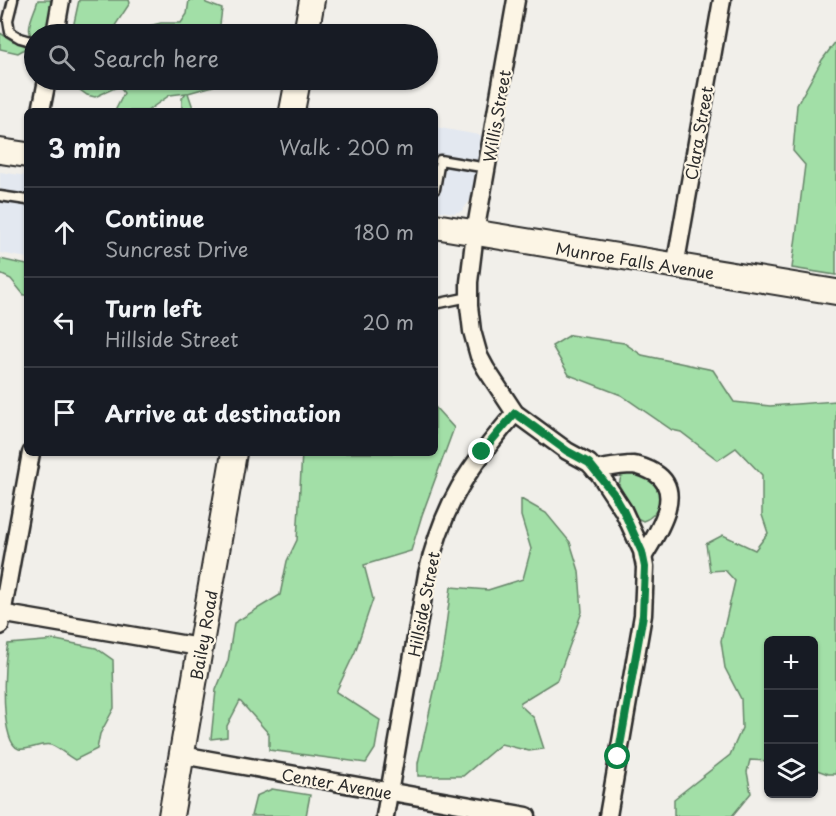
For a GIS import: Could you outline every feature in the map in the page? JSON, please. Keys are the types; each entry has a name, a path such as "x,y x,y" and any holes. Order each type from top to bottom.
{"street":[{"path":"57,24 61,0"},
{"name":"Willis Street","path":"515,413 479,356 472,331 469,297 475,233 516,0"},
{"name":"Clara Street","path":"675,267 722,0"},
{"path":"307,24 309,2"},
{"path":"41,108 44,90"},
{"path":"293,108 296,90"},
{"path":"0,151 24,155"},
{"name":"Munroe Falls Avenue","path":"438,227 836,292"},
{"path":"515,413 567,451 589,463 623,510 643,557 645,567 643,615 608,816"},
{"name":"Hillside Street","path":"385,816 427,574 435,540 454,495 467,474 482,452 515,413"},
{"path":"30,456 1,617 199,648"},
{"name":"Bailey Road","path":"171,816 233,456"},
{"path":"595,470 636,465 652,471 666,484 668,494 665,515 643,557"},
{"name":"Center Avenue","path":"182,755 527,816"}],"lane":[{"path":"13,0 8,20 10,32 24,39"},
{"path":"438,172 440,160 487,168"},
{"path":"0,196 24,200"},
{"path":"438,303 469,297"}],"shaded area":[{"path":"438,128 484,136 472,198 462,211 454,213 438,210"},
{"path":"0,172 24,176 24,257 0,253"}],"green space":[{"path":"38,0 50,0 49,24 30,24"},
{"path":"79,0 129,0 130,3 116,24 74,23"},
{"path":"189,0 205,0 206,3 222,9 220,24 157,24 181,23 187,14"},
{"path":"0,33 13,41 24,43 24,50 18,53 0,49"},
{"path":"836,41 836,275 792,268 805,165 793,151 797,105 822,60"},
{"path":"80,90 110,90 95,97"},
{"path":"122,90 199,90 188,93 193,108 181,108 182,98 186,93 170,95 151,108 116,108 124,93"},
{"path":"0,259 24,264 24,295 11,279 0,274"},
{"path":"570,335 624,343 642,355 713,370 734,402 770,406 836,401 836,774 818,770 818,636 764,636 764,761 750,760 747,772 751,793 732,816 674,816 674,799 730,755 742,728 741,699 725,668 721,641 735,581 725,570 710,571 706,544 723,535 755,550 768,533 762,515 762,475 736,448 718,460 681,432 672,430 621,395 569,375 552,346"},
{"path":"438,410 454,428 411,551 364,565 373,599 355,652 336,692 380,720 375,749 366,763 269,750 269,734 240,701 227,726 227,737 211,739 216,690 228,661 234,623 280,595 287,561 297,540 302,456 438,456"},
{"path":"635,472 651,480 660,492 657,509 643,521 637,518 619,485 621,476"},
{"path":"521,499 546,513 570,542 579,571 582,612 557,680 521,702 520,705 534,718 544,749 529,751 501,744 463,776 418,776 418,763 442,656 451,587 488,590 523,579 531,549 521,516"},
{"path":"56,640 96,648 113,660 114,708 100,734 97,749 75,760 51,745 19,749 13,744 6,719 4,685 8,644"},
{"path":"272,789 310,795 306,816 251,816 256,796"}],"route":[{"path":"482,452 515,413 567,451 589,463 613,493 634,531 645,567 643,615 618,757"}]}
